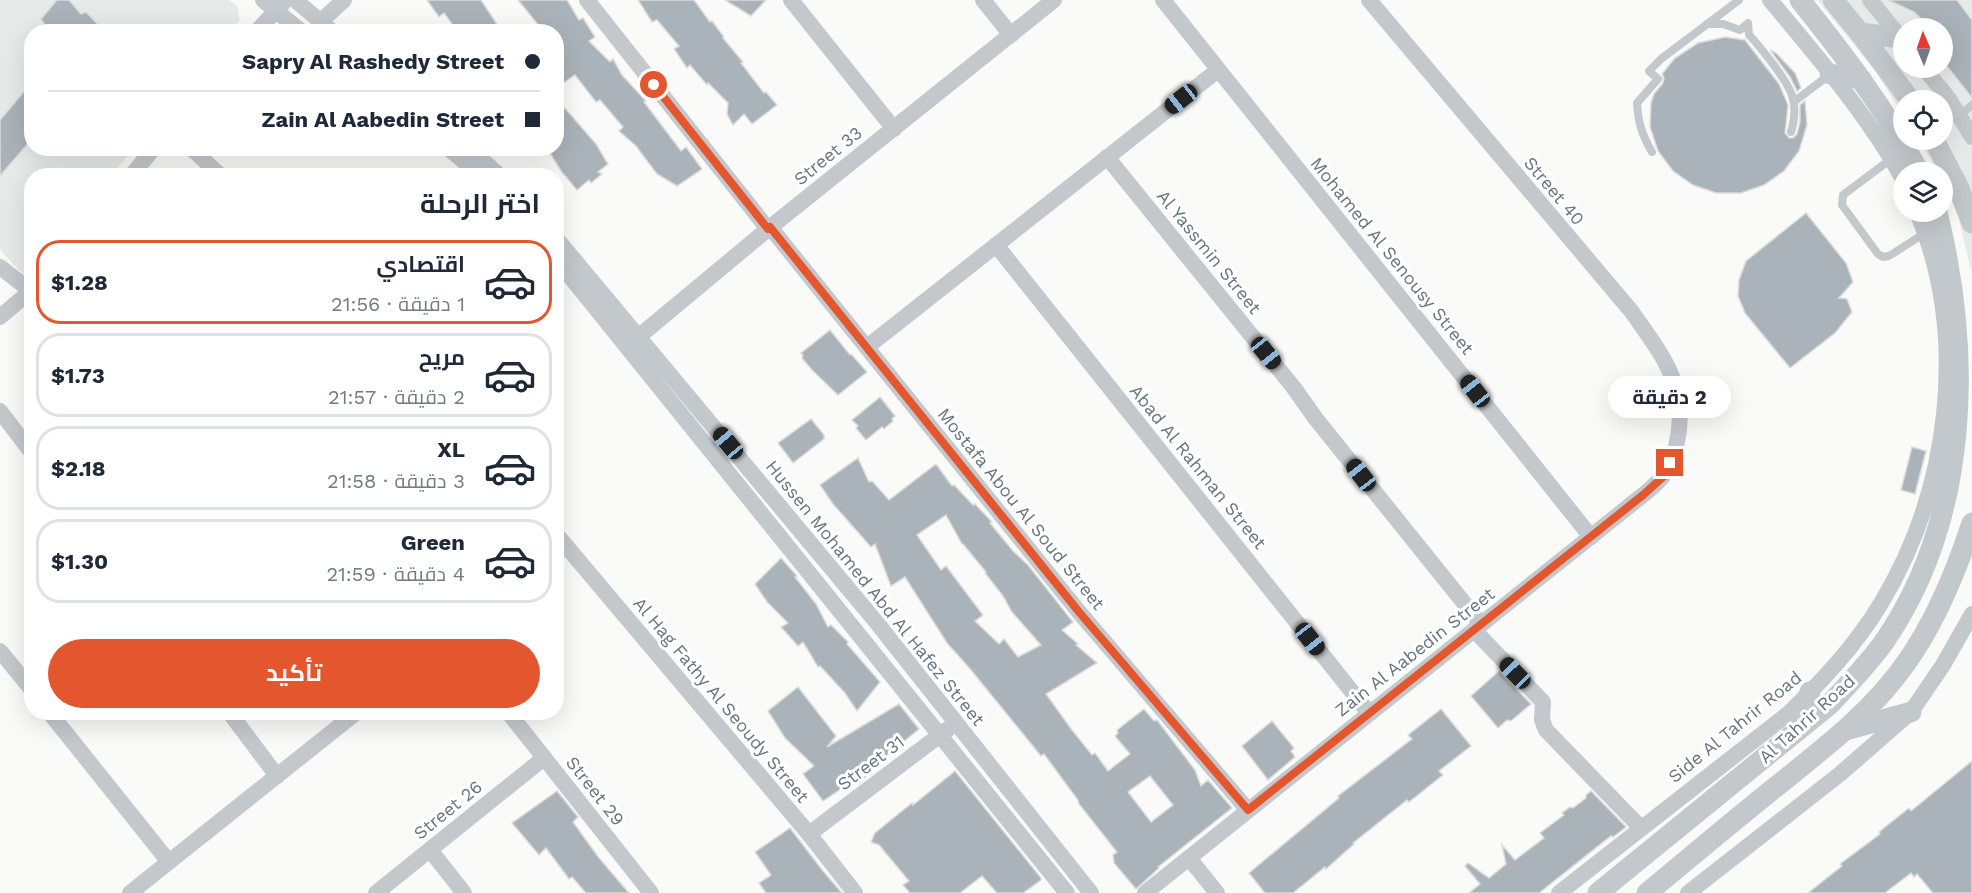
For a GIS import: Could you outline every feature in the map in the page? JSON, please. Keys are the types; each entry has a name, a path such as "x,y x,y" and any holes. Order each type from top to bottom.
{"street":[{"path":"295,0 325,24"},
{"path":"328,24 344,0"},
{"name":"Mostafa Abou Al Soud Street","path":"587,0 1079,612 1248,810"},
{"path":"791,0 894,129"},
{"path":"983,0 1011,34"},
{"name":"Street 33","path":"633,340 1054,0"},
{"name":"Mohamed Al Senousy Street","path":"1163,0 1591,537"},
{"name":"Street 40","path":"1369,0 1632,312 1668,367 1678,394 1681,422"},
{"path":"1770,0 1860,113 1894,162"},
{"path":"1800,0 1883,109 1913,162"},
{"path":"1833,0 1903,90"},
{"path":"1870,0 1893,29"},
{"path":"261,24 275,3 295,24"},
{"path":"1860,33 1893,38"},
{"path":"867,347 1218,70"},
{"path":"1830,74 1861,79"},
{"path":"1932,78 1949,99 1966,110 1972,135"},
{"path":"1939,150 1958,186 1972,223"},
{"path":"138,168 147,156"},
{"path":"200,156 212,168"},
{"path":"457,156 472,168"},
{"path":"478,156 491,168"},
{"name":"Al Yassmin Street","path":"1107,157 1294,388 1477,627 1543,702 1542,720 1546,730 1641,828"},
{"name":"Side Al Tahrir Road","path":"1558,893 1789,713 1823,680 1880,606 1902,565 1928,495 1943,418 1946,342 1942,296 1922,222"},
{"name":"Al Tahrir Road","path":"1598,893 1830,704 1858,675 1883,643 1905,609 1923,573 1949,505 1957,476 1965,428 1968,359 1965,330 1954,265 1940,222"},
{"name":"Abad Al Rahman Street","path":"996,245 1369,713"},
{"name":"Hussen Mohamed Abd Al Hafez Street","path":"564,249 941,735 1067,893"},
{"path":"0,260 6,272 24,286"},
{"name":"Hussen Mohamed Abd Al Hafez Street","path":"564,267 633,340 877,623 1091,893"},
{"path":"0,317 24,297"},
{"path":"0,411 24,442"},
{"name":"Zain Al Aabedin Street","path":"1145,893 1643,495 1664,476 1676,449 1681,422"},
{"name":"Al Tahrir Road","path":"1647,893 1846,730 1880,694 1905,664 1926,630 1947,589 1972,523"},
{"name":"Al Hag Fathy Al Seoudy Street","path":"564,549 809,834 855,893"},
{"path":"1688,893 1840,774 1911,712 1943,665 1972,614"},
{"path":"0,651 24,680"},
{"path":"1797,733 1810,692"},
{"path":"1846,730 1911,712"},
{"path":"56,720 169,862"},
{"path":"235,720 277,776"},
{"path":"130,893 347,720"},
{"name":"Street 29","path":"514,720 651,893"},
{"name":"Street 31","path":"809,834 955,722"},
{"name":"Street 26","path":"376,893 544,758"},
{"path":"1747,773 1745,778 1748,787 1756,794 1765,795"},
{"path":"1706,806 1720,812 1726,827"},
{"path":"430,849 464,893"},
{"path":"1189,858 1217,893"}],"lane":[{"path":"1652,152 1643,137 1638,121 1637,103 1658,79 1649,71 1661,58 1738,0"},
{"path":"1707,24 1723,24 1740,30 1748,23 1749,35 1789,86 1795,101 1796,112 1791,132"},
{"path":"1795,101 1830,74"},
{"path":"1892,159 1843,195 1842,205 1878,254 1883,257 1889,256 1926,232"}],"shaded area":[{"path":"0,0 229,0 237,6 240,20 237,24 24,24 24,156 128,156 117,168 24,168 24,275 0,250"},
{"path":"1817,0 1972,0 1972,274 1958,216 1953,205 1953,162 1932,162 1925,150 1953,150 1953,90 1893,90 1893,100 1875,70"}],"building":[{"path":"57,0 69,0 81,14 86,12 97,24 44,24 41,19"},
{"path":"427,0 481,0 497,24 452,24 444,13 439,17"},
{"path":"518,0 567,0 579,20 583,18 595,37 589,41 610,62 613,59 622,75 646,101 644,102 681,151 686,147 702,169 677,186 657,174 636,146 619,131 623,127 600,100 596,102 575,75 564,83 564,24 538,24"},
{"path":"638,0 694,0 743,62 741,63 764,93 766,92 777,105 752,124 744,114 733,125 727,114 728,103 708,83 707,85 690,65 687,68 674,49 679,46 657,20 652,22"},
{"path":"725,0 766,0 751,16"},
{"path":"1888,0 1957,0 1972,20 1972,98 1953,74 1953,18 1920,18 1914,12"},
{"path":"1725,37 1745,40 1779,84 1788,105 1785,133 1789,138 1797,134 1800,105 1805,101 1807,125 1799,151 1784,171 1764,185 1741,193 1716,193 1693,185 1673,171 1658,151 1650,127 1651,103 1654,94 1663,83 1662,74 1675,58 1698,43"},
{"path":"1770,50 1776,53 1795,73 1801,88 1797,91 1790,77"},
{"path":"24,92 24,148 0,176 0,120"},
{"path":"564,107 596,144 608,164 598,172 602,174 591,183 589,180 577,190 564,175 564,168 559,168 552,156 564,156"},
{"path":"1806,213 1846,263 1853,282 1839,298 1847,299 1852,312 1835,333 1790,368 1745,313 1738,296 1739,280 1746,261"},
{"path":"830,330 867,372 838,395 812,370 802,358 801,353"},
{"path":"880,397 895,416 884,429 882,427 866,440 852,420"},
{"path":"811,419 824,435 824,439 793,463 778,443"},
{"path":"1912,447 1926,451 1915,494 1901,490"},
{"path":"858,458 869,482 872,481 889,500 936,464 952,486 954,485 973,505 975,504 992,522 990,523 1013,551 1028,565 1073,622 1062,630 1097,663 1046,694 1092,755 1095,753 1108,771 1130,754 1115,736 1118,733 1117,730 1144,709 1154,721 1157,720 1195,770 1201,786 1208,780 1232,808 1158,867 1136,889 1114,863 1113,855 1117,852 1079,804 1044,754 1041,756 947,643 905,577 891,586 875,544 871,547 833,504 820,485","holes":["946,515 962,544 986,572 1012,612 1041,645 1018,657 1004,639 999,644 975,621 983,615 946,566 941,570 917,535","1150,776 1173,805 1151,822 1128,792"]},
{"path":"781,558 797,576 795,577 816,604 828,627 831,625 848,642 847,644 880,682 857,711 845,693 820,666 818,667 803,642 798,646 781,627 788,623 767,602 755,584"},
{"path":"1499,671 1531,704 1511,721 1507,720 1498,728 1471,696"},
{"path":"798,687 836,736 827,747 899,704 919,729 879,762 861,782 858,784 856,779 823,801 803,774 814,766 785,738 768,711"},
{"path":"1441,709 1471,746 1439,771 1443,775 1409,802 1407,800 1353,843 1326,869 1325,867 1293,893 1265,893 1249,873 1339,798 1338,796 1412,739 1408,735"},
{"path":"1272,721 1294,748 1291,751 1295,757 1268,780 1242,746"},
{"path":"1972,761 1972,893 1933,893 1917,874 1914,877 1911,873 1885,893 1808,893 1842,866 1840,864 1880,834 1879,832 1909,808 1911,811"},
{"path":"955,771 1041,878 1023,893 997,893 982,876 960,893 910,893 903,885 909,881 879,845 871,842 875,833"},
{"path":"557,791 578,817 573,822 599,858 629,893 586,893 572,877 569,879 546,848 539,855 512,823"},
{"path":"1591,791 1626,827 1613,837 1611,836 1539,893 1469,893 1480,884 1465,866 1468,863 1489,878 1506,864 1502,845 1515,860 1544,838 1540,833 1564,815 1562,813 1570,807 1573,808"},
{"path":"790,828 842,893 766,893 759,883 771,875 755,852"}],"route":[{"path":"654,85 744,200 768,229 770,227 1079,612 1248,810 1643,495 1664,476 1670,463"}]}
